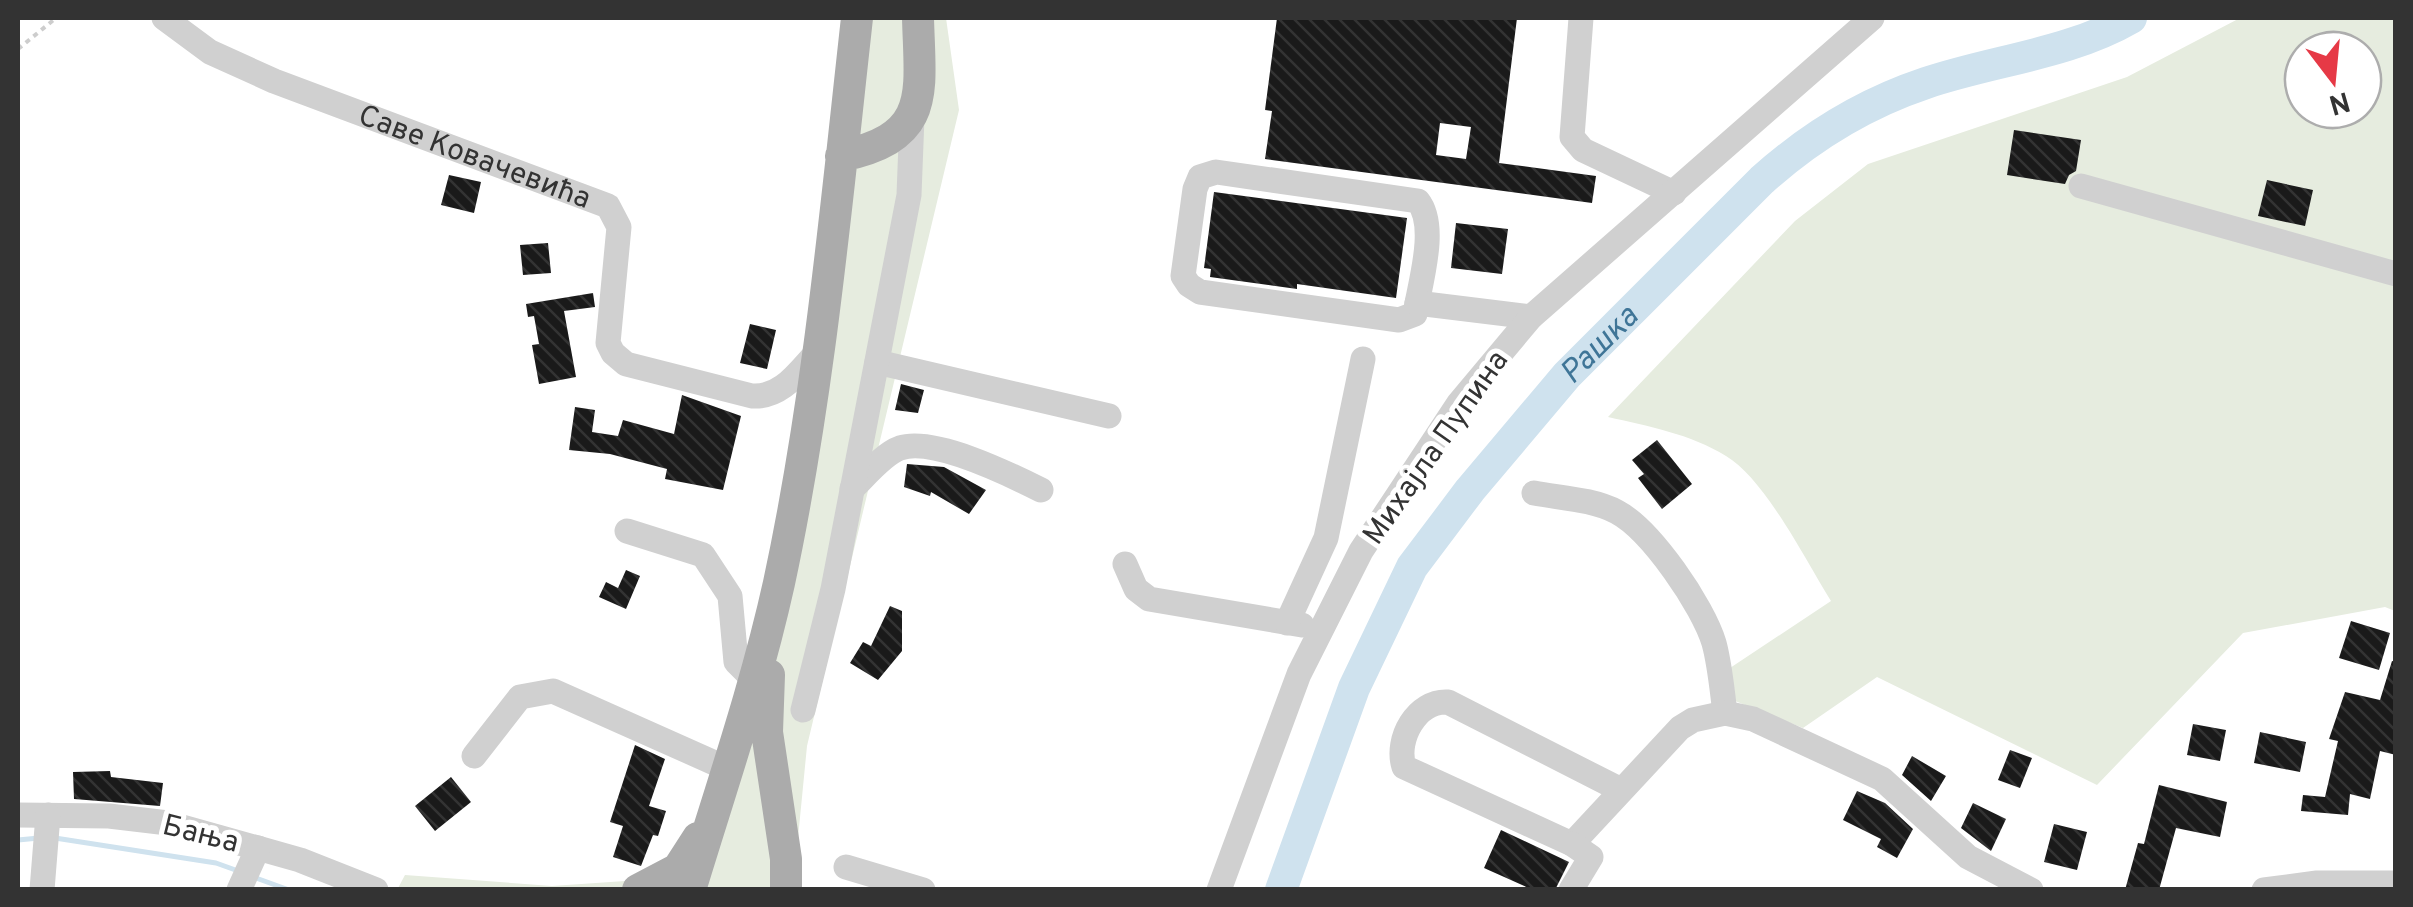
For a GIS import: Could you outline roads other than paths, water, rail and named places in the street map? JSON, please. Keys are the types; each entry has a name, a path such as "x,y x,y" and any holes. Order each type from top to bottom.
{"main road":[{"path":"690,890 772,608 818,351 857,18"},
{"path":"842,156 882,144 912,117 920,78 918,18"},
{"path":"772,608 767,732 786,890"},
{"path":"638,890 678,869 688,858 717,803"}],"street":[{"name":"Саве Ковачевића","path":"164,18 210,52 274,82 608,206 619,228 608,343 612,353 626,364 752,396 766,396 784,386 818,351"},
{"path":"1582,18 1572,137 1583,150 1674,193"},
{"name":"Михајла Пупина","path":"1219,890 1298,674 1361,551 1459,403 1531,317 1872,18"},
{"path":"803,710 833,589 909,195 912,117"},
{"path":"1216,172 1418,201 1427,212 1428,230 1416,303 1415,314 1399,320 1200,292 1188,286 1183,276 1200,176 1216,172"},
{"path":"2081,186 2396,274"},
{"path":"1416,303 1531,317"},
{"path":"1287,622 1326,538 1363,360"},
{"path":"876,362 1109,416"},
{"path":"852,489 897,449 925,446 1003,472 1041,490"},
{"path":"1534,493 1606,507 1622,514 1660,552 1707,625 1715,647 1716,714"},
{"path":"628,531 703,555 730,596 736,662 754,680"},
{"path":"1125,564 1136,589 1149,599 1322,628"},
{"path":"474,756 520,697 553,692 728,769"},
{"path":"1570,890 1591,856 1404,767 1400,753 1415,716 1426,704 1448,702 1622,790"},
{"path":"1572,844 1680,728 1716,714 1753,719 1882,779 1968,856 2031,890"},
{"name":"Бања","path":"18,815 47,832 108,816 168,823 247,873 330,870 376,890"},
{"path":"42,890 47,832"},
{"path":"846,867 923,890"},
{"path":"2264,890 2317,883 2396,883"}],"waterway":[{"name":"Рашка","path":"1281,890 1354,688 1412,567 1470,490 1567,375 1762,180 1839,123 1926,83 2057,48 2131,18"},
{"path":"18,840 39,838"},
{"path":"55,838 216,863 241,872"},
{"path":"256,878 289,890"}]}
